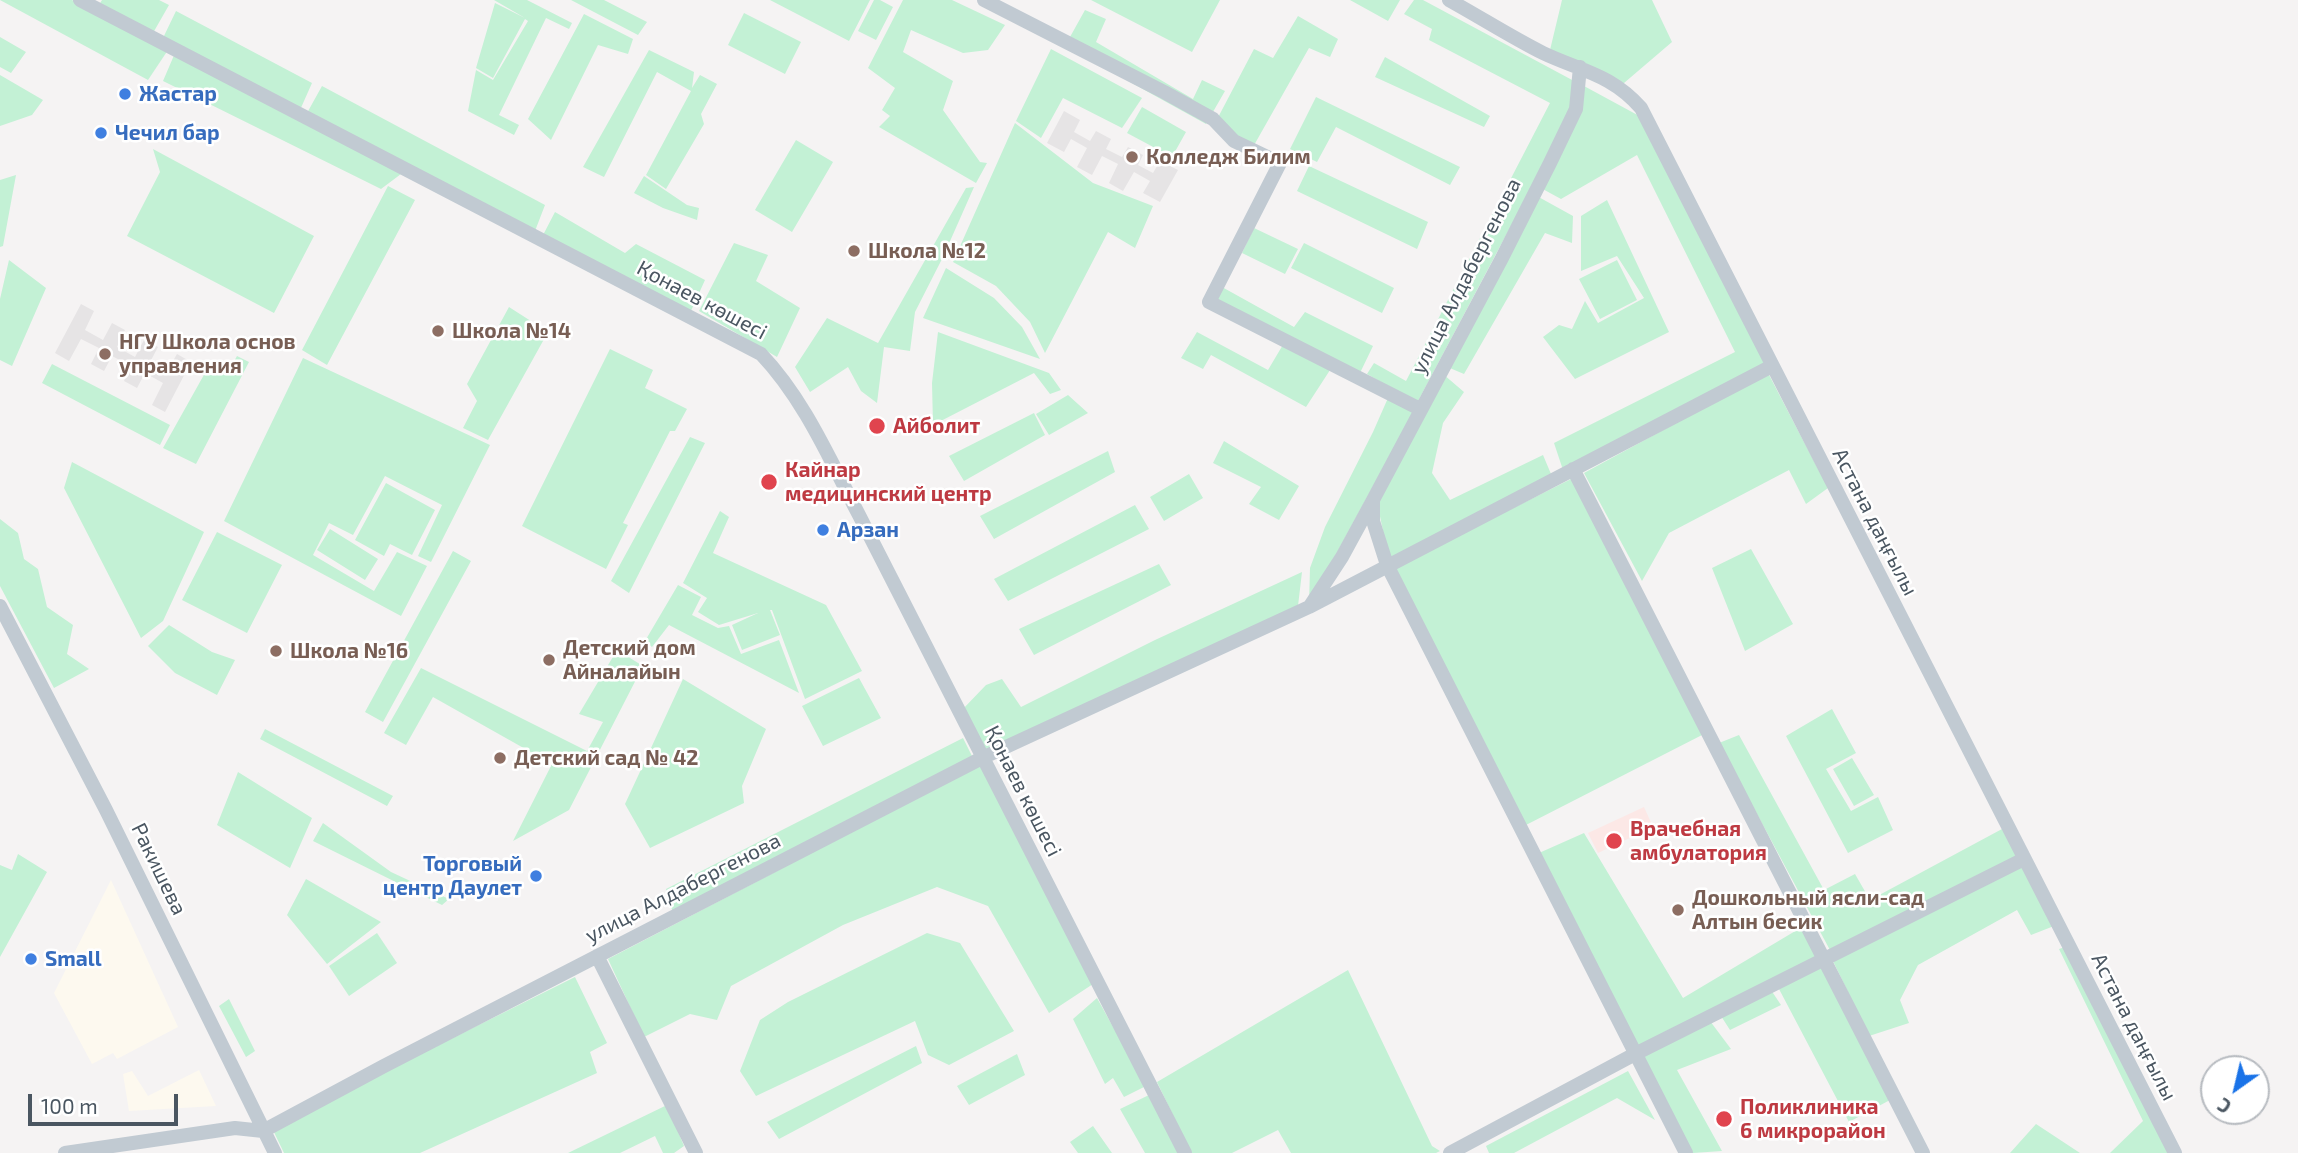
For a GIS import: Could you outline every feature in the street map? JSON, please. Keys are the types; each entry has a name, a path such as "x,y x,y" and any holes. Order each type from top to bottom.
{"street":[{"name":"Қонаев көшесі","path":"80,0 761,354 780,373 886,567 1185,1153"},
{"path":"984,0 1164,92 1213,119 1234,141 1280,163 1209,302 1420,409"},
{"name":"Астана даңғылы","path":"1449,0 1545,54 1580,66 1616,84 1641,108 2175,1153"},
{"name":"улица Алдабергенова","path":"1309,607 1342,557 1496,270 1576,109 1580,66"},
{"name":"улица Алдабергенова","path":"263,1131 982,758 1309,607 1772,366"},
{"path":"1573,469 1923,1153"},
{"path":"1373,500 1373,521 1387,565 1686,1153"},
{"name":"Ракишева","path":"0,606 106,810 275,1153"},
{"path":"1450,1153 1635,1054 2024,859"},
{"path":"597,956 696,1153"},
{"path":"65,1153 235,1128 263,1131"}],"shaded area":[{"name":"Колледж Билим","path":"1064,111 1080,120 1074,132 1090,141 1096,131 1111,139 1106,149 1122,157 1128,147 1143,155 1138,165 1153,173 1160,161 1178,170 1160,202 1143,193 1150,181 1134,172 1123,191 1109,183 1118,164 1102,156 1092,175 1077,167 1087,148 1071,139 1064,152 1047,143"},
{"path":"81,304 94,311 85,330 103,340 112,323 125,330 117,347 135,357 144,340 158,347 149,364 166,373 177,354 191,362 165,412 152,405 163,383 145,373 137,388 124,381 131,366 112,356 104,371 91,364 99,348 81,339 69,361 55,353"},
{"path":"1644,807 1653,827 1598,853 1588,833"},
{"path":"111,880 178,1027 117,1059 113,1053 92,1064 54,993"},
{"path":"199,1070 216,1106 129,1111 123,1074 132,1071 148,1096"}],"green space":[{"path":"0,0 72,0 168,50 148,80"},
{"path":"102,0 159,0 169,5 153,33 99,5"},
{"path":"494,0 527,0 572,23 569,29 546,18 499,115 519,125 514,135 468,111 476,70 493,80 528,21 525,19 493,78 476,68 495,3 525,18"},
{"path":"571,0 604,0 647,22 638,35"},
{"path":"770,0 870,0 849,41"},
{"path":"874,0 893,7 876,40 858,31"},
{"path":"903,0 952,0 1005,25 988,50 963,53 911,30 903,52 953,81 943,110 980,162 987,163 976,183 879,127 890,116 882,110 895,88 868,68"},
{"path":"1091,0 1220,0 1192,52"},
{"path":"1350,0 1400,0 1388,21"},
{"path":"1414,0 1423,0 1574,81 1574,107 1417,403 1367,374 1374,363 1406,381 1550,103 1429,40 1432,29 1404,14"},
{"path":"1562,0 1652,0 1672,42 1617,89 1550,50"},
{"path":"1085,10 1106,19 1096,42 1193,99 1202,80 1225,91 1206,124 1065,46"},
{"path":"176,11 312,83 300,110 163,38"},
{"path":"744,13 801,42 785,74 728,45"},
{"path":"584,14 633,39 628,54 598,45 551,140 528,119"},
{"path":"1298,16 1338,39 1330,57 1309,48 1253,147 1213,127 1254,49 1273,58"},
{"path":"0,37 26,52 11,73 0,67"},
{"path":"1051,49 1142,98 1122,128 1063,98 1041,138 1016,121"},
{"path":"649,50 694,72 692,88 700,75 717,84 701,114 704,124 666,189 646,175 691,91 657,72 604,177 583,167"},
{"path":"175,53 401,174 381,189 163,81"},
{"path":"1385,57 1490,116 1484,127 1375,77"},
{"path":"0,75 43,100 32,115 0,126"},
{"path":"322,86 545,205 535,231 307,113"},
{"path":"1584,86 1643,118 1767,364 1563,470 1554,443 1735,352 1637,155 1561,199 1539,187"},
{"path":"1316,97 1460,167 1450,185 1336,127 1317,162 1290,149"},
{"path":"1142,107 1186,132 1172,157 1127,133"},
{"path":"1015,123 1093,183 1153,206 1135,248 1108,232 1045,353 1030,322 996,286 953,262"},
{"path":"796,140 833,162 792,232 755,210"},
{"path":"153,149 314,236 274,313 127,236 160,172"},
{"path":"1309,166 1428,222 1417,249 1297,191"},
{"path":"16,175 3,246 0,247 0,180"},
{"path":"644,176 687,205 699,208 697,220 663,208 634,193"},
{"path":"388,186 415,200 327,365 302,350"},
{"path":"974,187 915,312 910,351 884,347 877,403 861,391 848,367 810,392 795,367 827,318 878,343 966,188"},
{"path":"1535,195 1573,216 1572,243 1545,233 1464,374 1445,366"},
{"path":"1607,200 1669,332 1575,379 1543,337 1559,325 1572,329 1585,301 1598,323 1644,298 1617,256 1581,271 1581,216"},
{"path":"555,212 625,253 636,244 705,280 690,313 542,237"},
{"path":"1254,228 1298,249 1285,274 1242,253"},
{"path":"734,243 768,255 756,281 800,308 777,357 699,311"},
{"path":"1304,243 1394,288 1382,313 1291,268"},
{"path":"9,260 46,288 12,366 0,360 0,299"},
{"path":"1617,260 1637,300 1600,319 1579,279"},
{"path":"946,268 994,298 1022,327 1040,359 923,318"},
{"path":"1222,287 1294,327 1305,312 1373,346 1359,375 1214,300"},
{"path":"509,307 548,332 488,440 463,428 477,401 467,384"},
{"path":"938,332 1049,373 1061,390 1050,394 1034,373 933,425 932,383"},
{"path":"1197,332 1268,370 1284,343 1332,367 1306,407 1211,355 1203,369 1181,358"},
{"path":"610,349 653,370 645,388 687,409 675,431 670,431 623,523 628,525 606,569 522,526"},
{"path":"237,356 249,362 196,464 163,448 210,364 228,372"},
{"path":"303,358 490,445 431,562 418,556 442,505 385,476 353,535 329,523 313,555 374,591 397,552 427,566 401,616 224,521"},
{"path":"52,364 170,425 160,445 42,383"},
{"path":"1768,373 1828,488 1806,504 1789,470 1669,533 1642,581 1584,473"},
{"path":"1443,374 1464,392 1443,423 1432,473 1450,500 1543,455 1551,474 1389,560 1377,502"},
{"path":"1068,395 1088,413 1049,435 1036,414"},
{"path":"1388,398 1414,411 1309,604 1310,568 1325,527"},
{"path":"1034,413 1045,435 964,481 949,456"},
{"path":"690,437 705,443 629,593 611,581"},
{"path":"1224,441 1299,486 1279,520 1249,504 1261,487 1213,463"},
{"path":"1108,451 1115,472 994,539 980,516"},
{"path":"72,462 204,532 163,621 141,638 64,488"},
{"path":"1189,474 1203,498 1164,521 1150,497"},
{"path":"1573,478 1704,734 1524,826 1393,568"},
{"path":"386,483 435,510 412,555 390,544 384,556 355,540"},
{"path":"1135,505 1149,529 1008,601 994,579"},
{"path":"720,511 729,517 713,553 826,605 862,671 805,699 772,610 780,635 742,650 732,625 758,613 719,625 698,612 707,598 683,583"},
{"path":"0,519 18,533 24,559 38,569 47,607 73,625 67,654 89,669 54,688 0,586"},
{"path":"330,529 378,559 365,580 317,550"},
{"path":"217,532 282,565 247,633 182,600"},
{"path":"1751,549 1793,624 1745,651 1712,568"},
{"path":"453,551 471,561 383,722 365,712"},
{"path":"1159,564 1171,585 1034,655 1019,629"},
{"path":"1302,572 1298,606 985,751 962,710 986,685 1002,679 1021,707 1155,640"},
{"path":"678,585 701,597 692,615 718,628 729,626 741,654 779,640 799,693 669,625 652,647 645,641"},
{"path":"169,625 212,652 235,660 217,695 175,673 148,646"},
{"path":"617,650 643,666 569,810 513,841 552,764 433,697 406,745 384,733 421,668 587,751 603,722 579,714"},
{"path":"859,678 881,718 823,746 802,706"},
{"path":"683,679 766,729 742,786 744,803 650,848 625,804"},
{"path":"1832,709 1856,753 1826,769 1851,811 1878,797 1893,830 1848,853 1786,736"},
{"path":"265,729 393,796 387,806 260,739"},
{"path":"1739,735 1824,890 1855,874 1870,900 2002,829 2019,858 1831,952 1719,743"},
{"path":"963,738 973,758 673,913 666,889"},
{"path":"1852,758 1874,795 1854,806 1833,769"},
{"path":"980,765 1093,984 1049,1013 988,906 937,887 843,925 731,986 717,1020 690,1014 644,1037 608,959"},
{"path":"238,772 312,818 290,868 217,825"},
{"path":"323,823 391,872 449,899 442,905 313,841"},
{"path":"1584,833 1683,998 1802,927 1817,957 1636,1047 1539,853"},
{"path":"18,854 47,872 0,957 0,865 12,870"},
{"path":"2024,865 2054,926 2031,935 2017,910 1918,965 1900,1000 1909,1023 1869,1036 1833,961"},
{"path":"306,879 381,922 327,964 287,915"},
{"path":"377,933 397,963 349,996 329,966"},
{"path":"927,933 960,943 1014,1031 949,1065 928,1055 915,1021 756,1096 740,1071 760,1020 788,1002"},
{"path":"2065,947 2169,1153 2110,1153 2143,1121 2059,949"},
{"path":"1825,964 1890,1100 1849,1122 1779,989"},
{"path":"1348,970 1432,1146 1440,1151 1291,1153 1278,1130 1232,1153 1191,1153 1157,1082"},
{"path":"575,977 607,1043 590,1052 597,1073 420,1153 284,1153 272,1128"},
{"path":"1771,990 1781,1005 1730,1030 1721,1016"},
{"path":"1097,998 1146,1086 1124,1097 1113,1078 1105,1084 1073,1019"},
{"path":"229,999 255,1051 246,1057 219,1006"},
{"path":"1710,1021 1731,1049 1677,1070 1722,1151 1693,1153 1641,1056"},
{"path":"916,1046 922,1063 779,1139 767,1122"},
{"path":"1017,1054 1025,1075 969,1105 957,1086"},
{"path":"1628,1071 1655,1120 1617,1098 1514,1153 1489,1153 1486,1146"},
{"path":"1149,1095 1179,1153 1145,1153 1120,1109"},
{"path":"667,1105 684,1146 674,1153 663,1153 655,1136 620,1153 568,1153"},
{"path":"2036,1124 2080,1153 2010,1153"},
{"path":"1093,1126 1112,1153 1078,1153 1070,1142"}],"place":[{"name":"Жастар","path":"125,94"},
{"name":"Чечил бар","path":"101,133"},
{"name":"Колледж Билим","path":"1132,157"},
{"name":"Школа №12","path":"854,251"},
{"name":"Школа №14","path":"438,331"},
{"name":"НГУ Школа основ управления","path":"105,354"},
{"name":"Айболит","path":"877,426"},
{"name":"Кайнар медицинский центр","path":"769,482"},
{"name":"Арзан","path":"823,530"},
{"name":"Школа №16","path":"276,651"},
{"name":"Детский дом Айналайын","path":"549,660"},
{"name":"Детский сад № 42","path":"500,758"},
{"name":"Врачебная амбулатория","path":"1614,841"},
{"name":"Торговый центр Даулет","path":"536,876"},
{"name":"Дошкольный ясли-сад Алтын бесик","path":"1678,910"},
{"name":"Small","path":"31,959"},
{"name":"Поликлиника 6 микрорайон","path":"1724,1119"}]}
